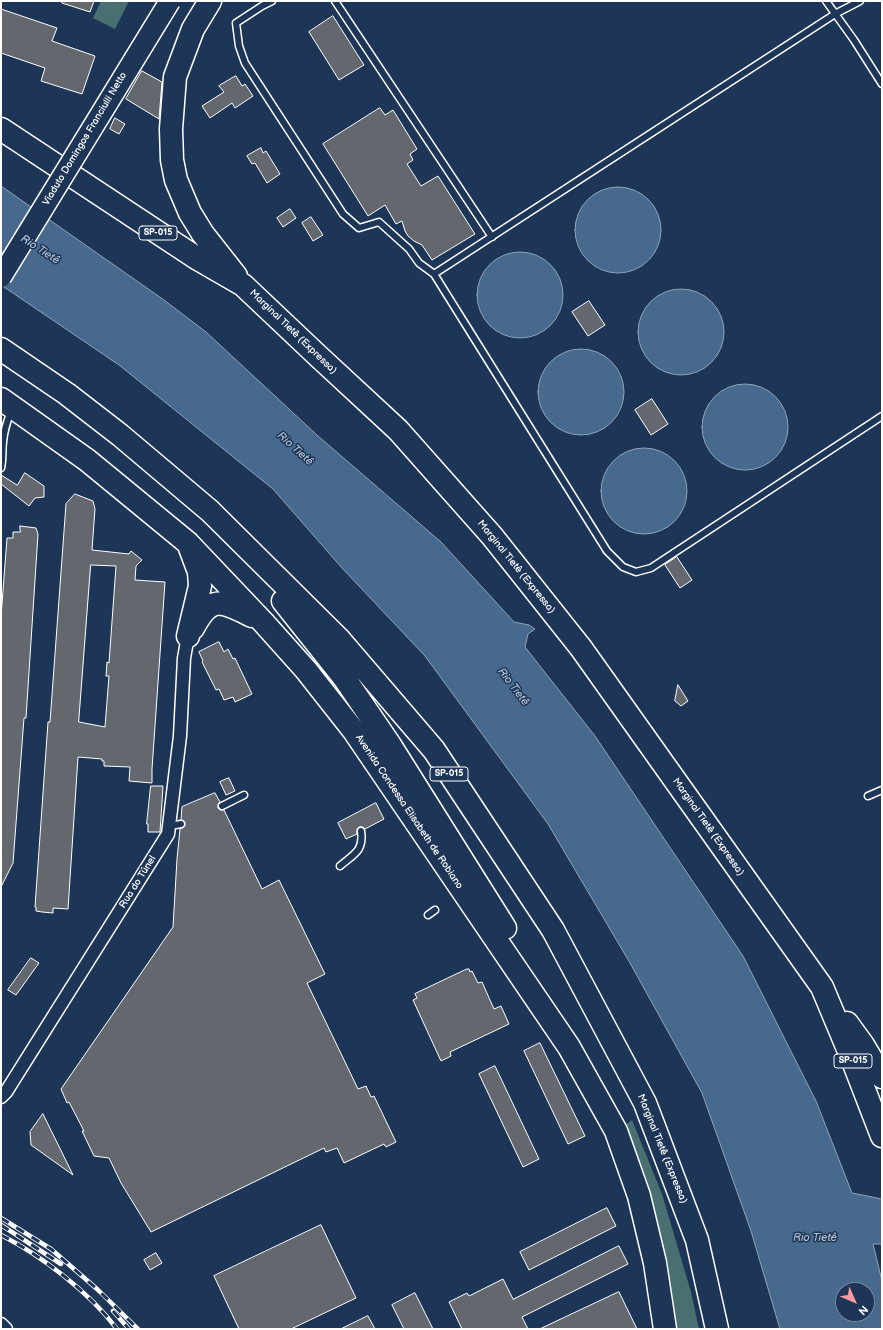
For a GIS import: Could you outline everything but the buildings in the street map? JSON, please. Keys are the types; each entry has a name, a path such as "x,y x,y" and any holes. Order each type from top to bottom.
{"highway":[{"path":"210,1 193,29 175,77 170,129 172,160 176,180 190,213 203,234 243,285"},
{"name":"Marginal Tietê (Expressa)","path":"1,129 198,259 243,285 398,430 492,536 581,648 822,988 853,1060 882,1136"},
{"name":"Marginal Tietê (Expressa)","path":"1,349 66,394 108,426 210,511 338,638 434,750 553,930 645,1103 697,1240 717,1329"},
{"name":"Avenida Condessa Elisabeth de Robiano","path":"6,403 87,460 188,543 306,670 354,731 569,1047 616,1131 639,1196 655,1263 665,1329"},
{"path":"210,511 346,679 390,745 582,1051 607,1101 616,1131"},
{"path":"188,543 199,572 200,586 188,636"},
{"path":"188,636 202,613 214,604 228,605 263,622"},
{"path":"822,988 863,1045 882,1077"}],"main road":[{"name":"Viaduto Domingos Franciulli Netto","path":"1,277 170,1"}],"street":[{"name":"Rua do Túnel","path":"1,1097 6,1092 175,825 184,658 188,636"},
{"path":"1,1324 6,1329"}],"lane":[{"path":"272,1 236,23 239,46 245,63 343,214 360,228 379,222 409,249 419,263 434,274 607,551 623,567 636,572 651,568 882,416"},
{"path":"335,1 492,236"},
{"path":"826,1 854,40 882,84"},
{"path":"434,274 835,14 860,1"},
{"path":"1,468 6,424 6,403"},
{"path":"868,796 882,790"},
{"path":"222,806 244,795"},
{"path":"340,866 361,848 361,831"},
{"path":"428,915 435,910"}],"green space":[{"path":"101,1 129,1 115,29 93,18"},
{"path":"632,1120 662,1194 691,1292 699,1329 674,1329 624,1126"}],"water":[{"name":"Rio Tietê","path":"1,186 164,300 206,332 318,436 441,542 514,622 529,625 535,629 528,634 525,647 595,736 743,956 816,1101 852,1193 882,1199 882,1244 873,1244 882,1281 882,1329 780,1329 751,1231 702,1093 630,963 548,824 425,656 342,568 273,489 119,365 1,285"},
{"path":"618,187 634,190 642,194 654,206 658,214 661,230 658,246 654,254 642,266 634,270 618,273 602,270 594,266 582,254 578,246 575,230 578,214 582,206 594,194 602,190"},
{"path":"520,252 536,255 544,259 556,271 560,279 563,295 560,311 556,319 544,331 536,335 520,338 504,335 496,331 484,319 480,311 477,295 480,279 484,271 496,259 504,255"},
{"path":"681,289 697,292 705,296 717,308 721,316 724,332 721,348 717,356 705,368 697,372 681,375 665,372 657,368 645,356 641,348 638,332 641,316 645,308 657,296 665,292"},
{"path":"581,349 597,352 605,356 617,368 621,376 624,392 621,408 617,416 605,428 597,432 581,435 565,432 557,428 545,416 541,408 538,392 541,376 545,368 557,356 565,352"},
{"path":"745,384 761,387 769,391 781,403 785,411 788,427 785,443 781,451 769,463 761,467 745,470 729,467 721,463 709,451 705,443 702,427 705,411 709,403 721,391 729,387"},
{"path":"644,448 660,451 668,455 680,467 684,475 687,491 684,507 680,515 668,527 660,531 644,534 628,531 620,527 608,515 604,507 601,491 604,475 608,467 620,455 628,451"}],"railway":[{"path":"1,1218 51,1249 97,1289 138,1329"},
{"path":"1,1225 61,1264"},
{"path":"1,1235 32,1253 64,1276 93,1302 117,1329"},
{"path":"113,1311 129,1329"}]}
